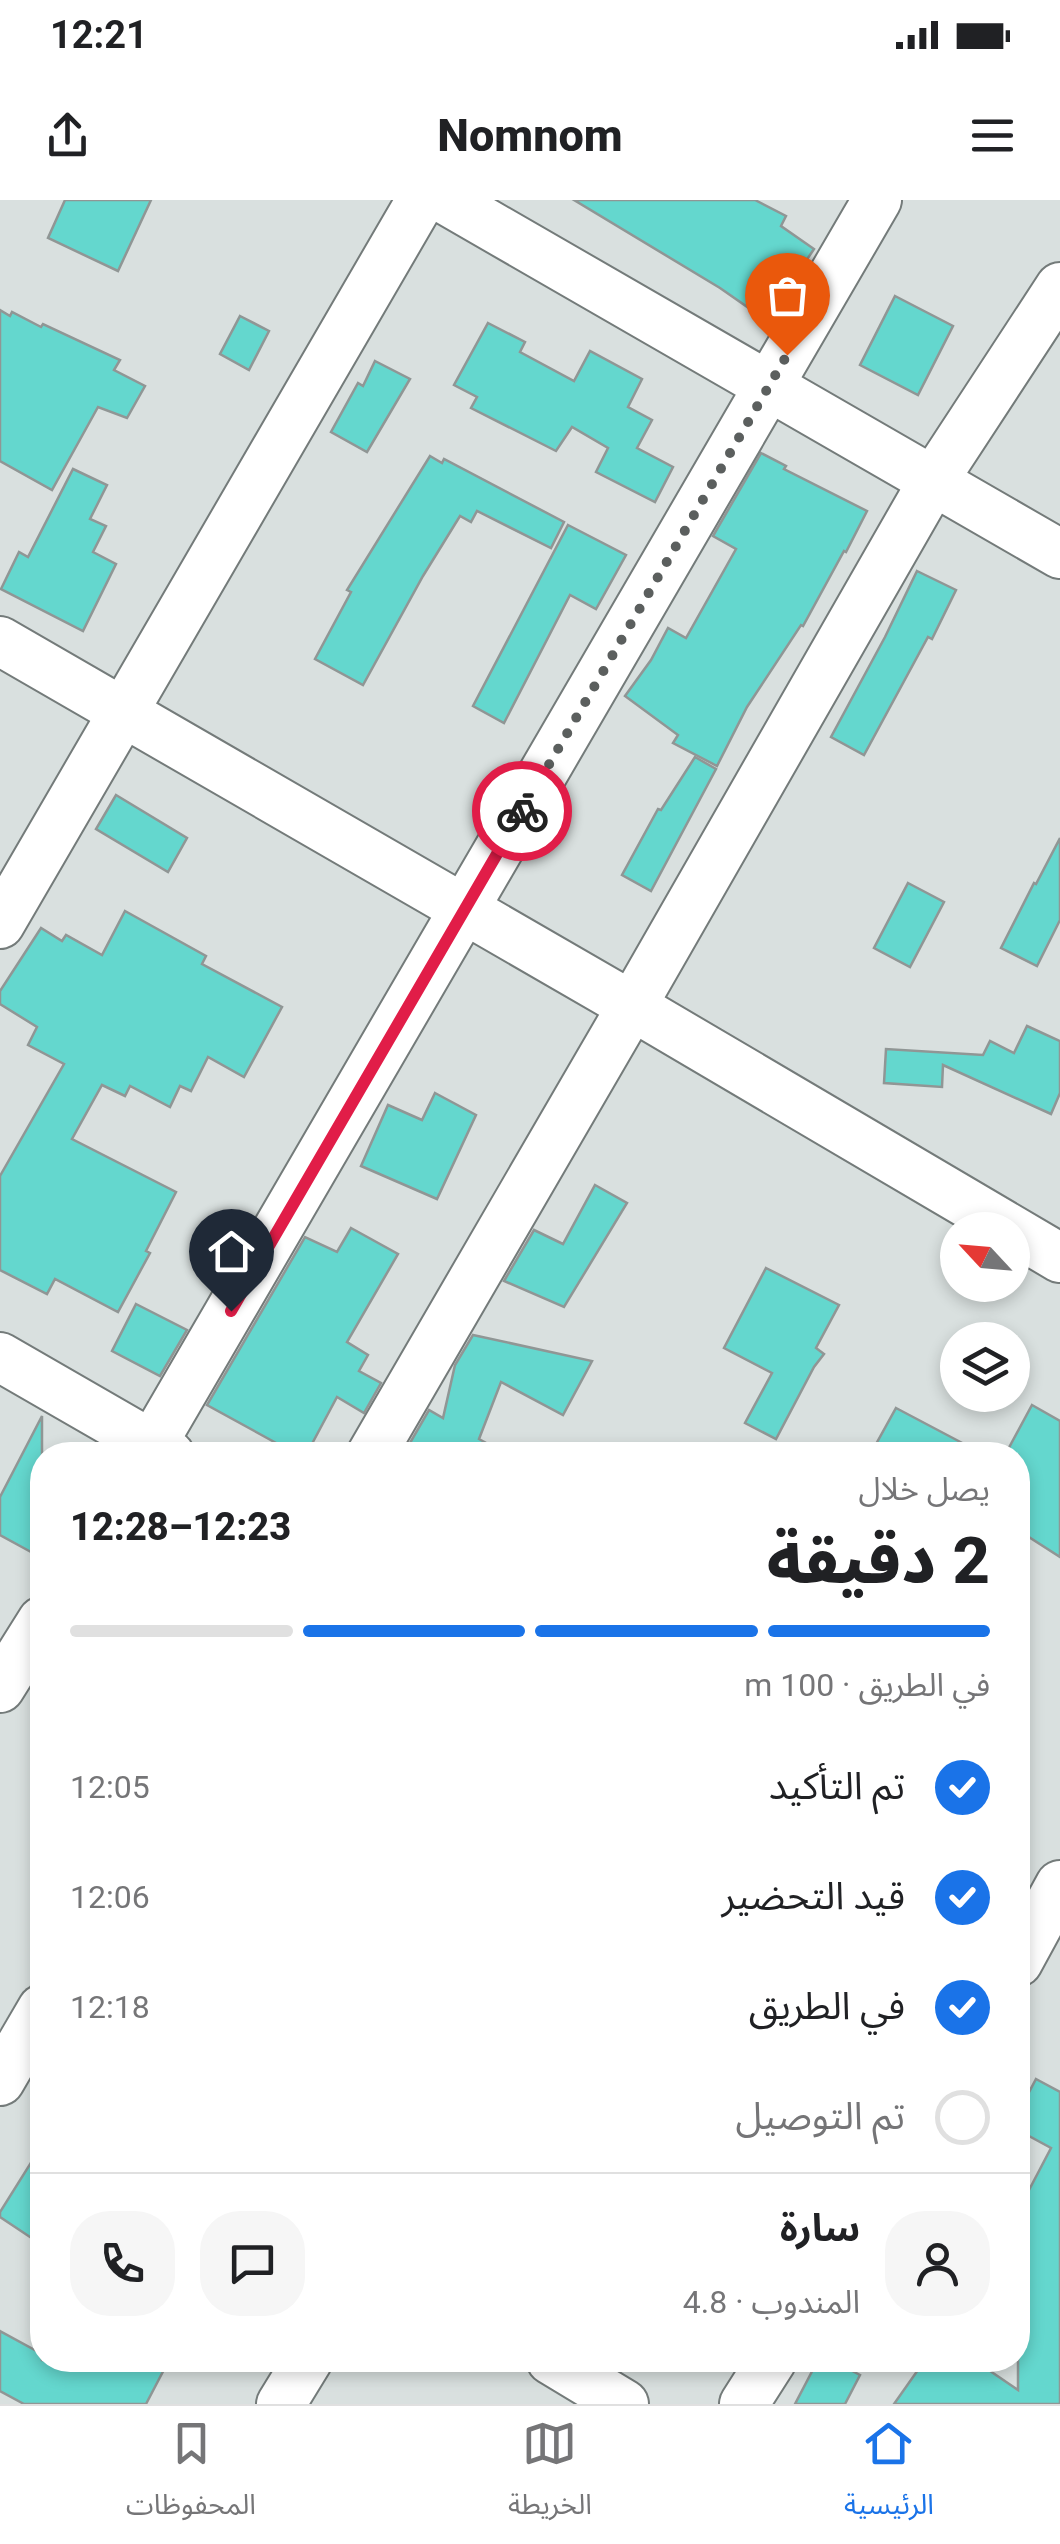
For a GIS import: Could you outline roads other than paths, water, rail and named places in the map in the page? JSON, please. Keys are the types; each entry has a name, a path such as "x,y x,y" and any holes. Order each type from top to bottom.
{"street":[{"path":"0,924 422,200"},
{"path":"446,200 1060,554"},
{"path":"163,1442 465,909 877,200"},
{"path":"379,1442 933,481 1060,287"},
{"path":"0,641 1060,1258"},
{"path":"0,1357 140,1442"},
{"path":"0,1688 30,1640"},
{"path":"1030,1955 1060,1886"},
{"path":"14,2066 30,2033"},
{"path":"281,2404 301,2372"},
{"path":"571,2372 624,2404"},
{"path":"744,2404 764,2372"}]}
